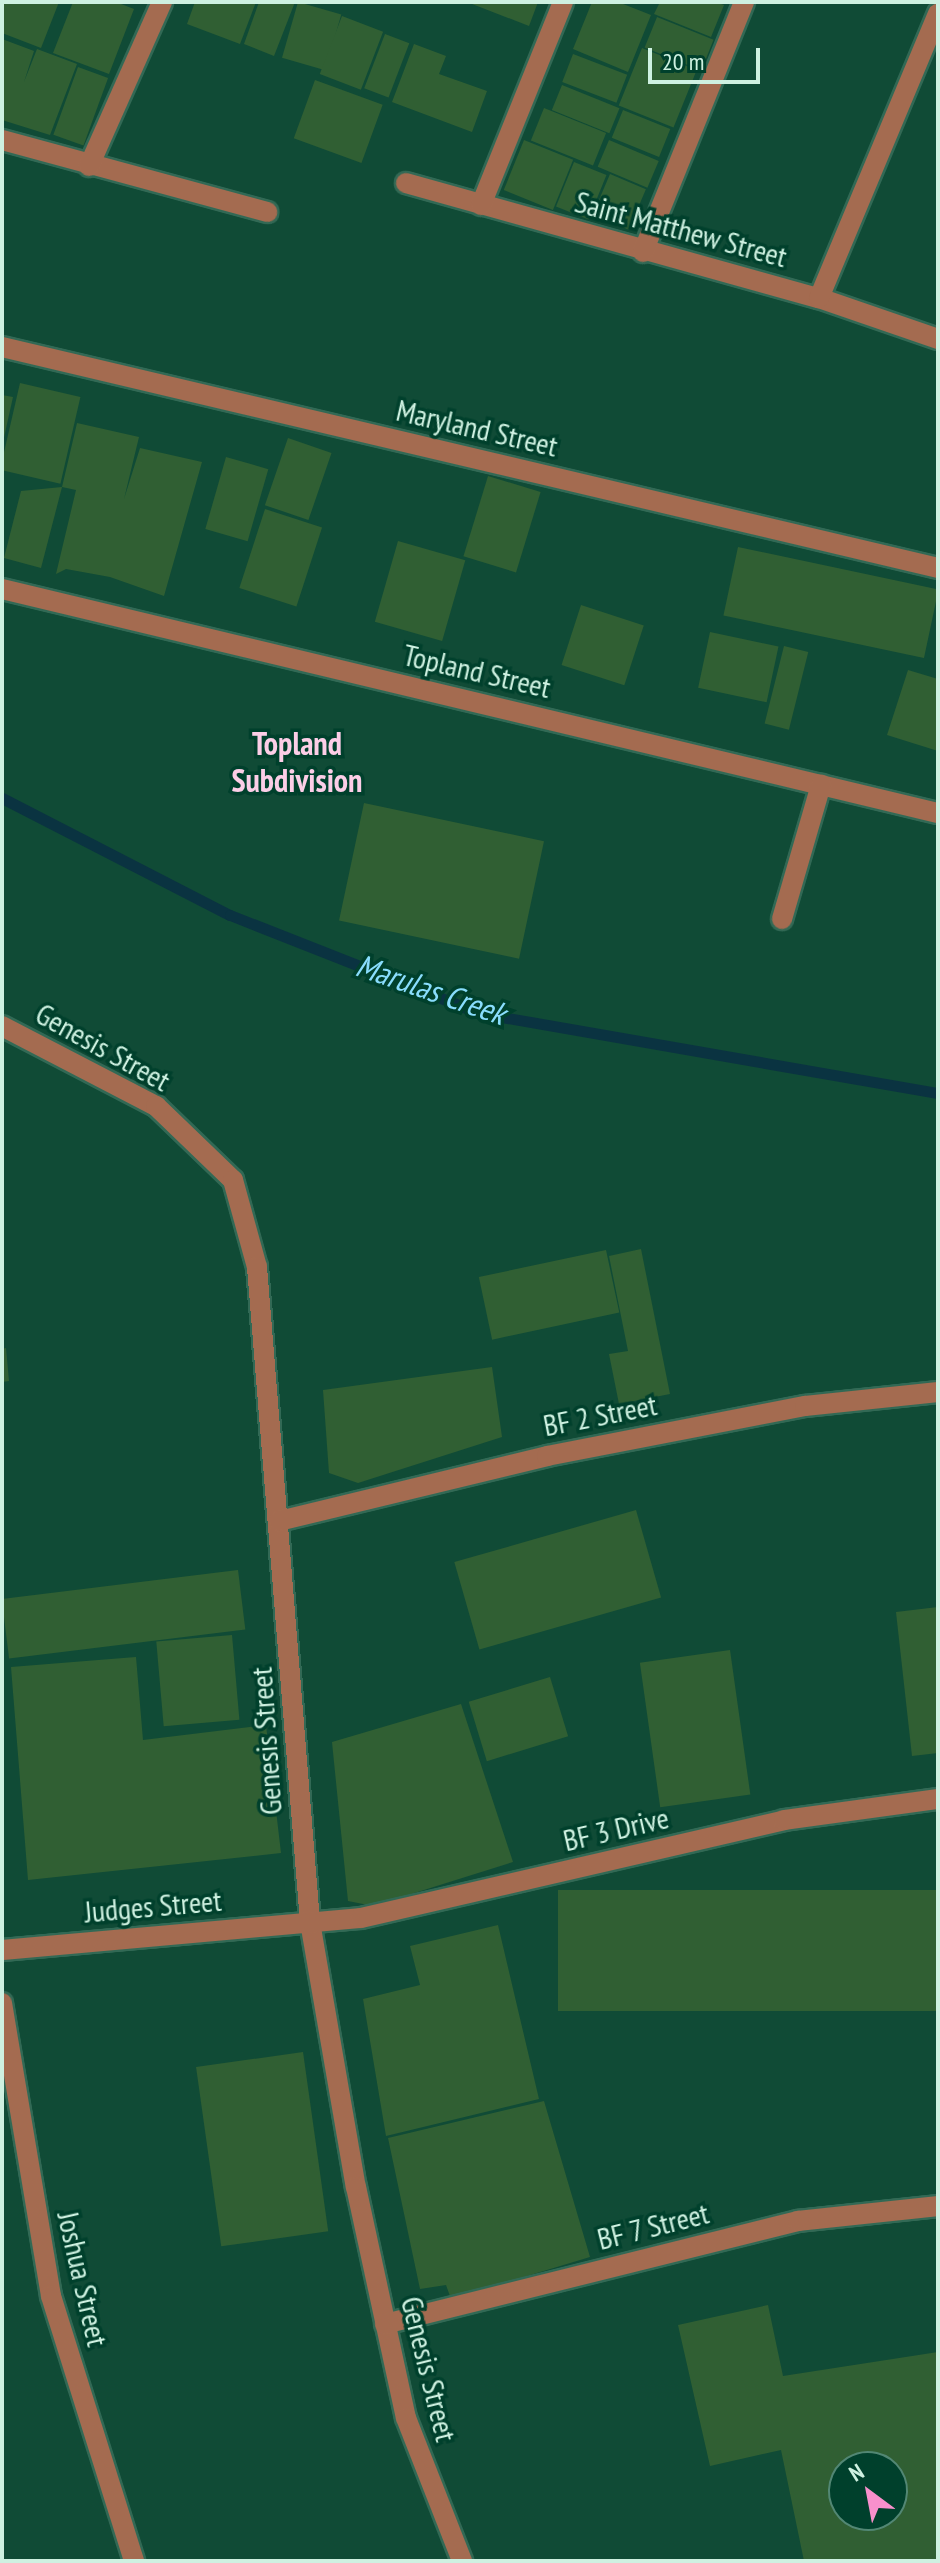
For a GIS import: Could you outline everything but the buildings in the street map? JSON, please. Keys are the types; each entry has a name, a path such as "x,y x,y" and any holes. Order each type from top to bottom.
{"street":[{"path":"89,166 162,2"},
{"path":"481,205 563,2"},
{"path":"643,252 744,2"},
{"path":"819,298 938,14"},
{"path":"2,140 267,212"},
{"name":"Saint Matthew Street","path":"406,183 643,252 819,298 938,339"},
{"name":"Maryland Street","path":"2,347 938,568"},
{"name":"Topland Street","path":"2,589 938,813"},
{"path":"782,919 821,785"},
{"name":"Genesis Street","path":"2,1026 156,1106 233,1180 257,1267 310,1922 385,2324 406,2418 462,2561"},
{"name":"BF 2 Street","path":"279,1521 562,1453 805,1406 938,1392"},
{"name":"BF 3 Drive","path":"310,1922 396,1913 784,1820 938,1799"},
{"name":"Judges Street","path":"2,1950 310,1922"},
{"name":"Joshua Street","path":"2,2003 51,2296 134,2561"},
{"name":"BF 7 Street","path":"385,2324 798,2221 938,2206"}],"waterway":[{"name":"Marulas Creek","path":"2,798 230,915 479,1013 938,1093"}],"district":[{"name":"Topland Subdivision","path":"297,762"}]}
